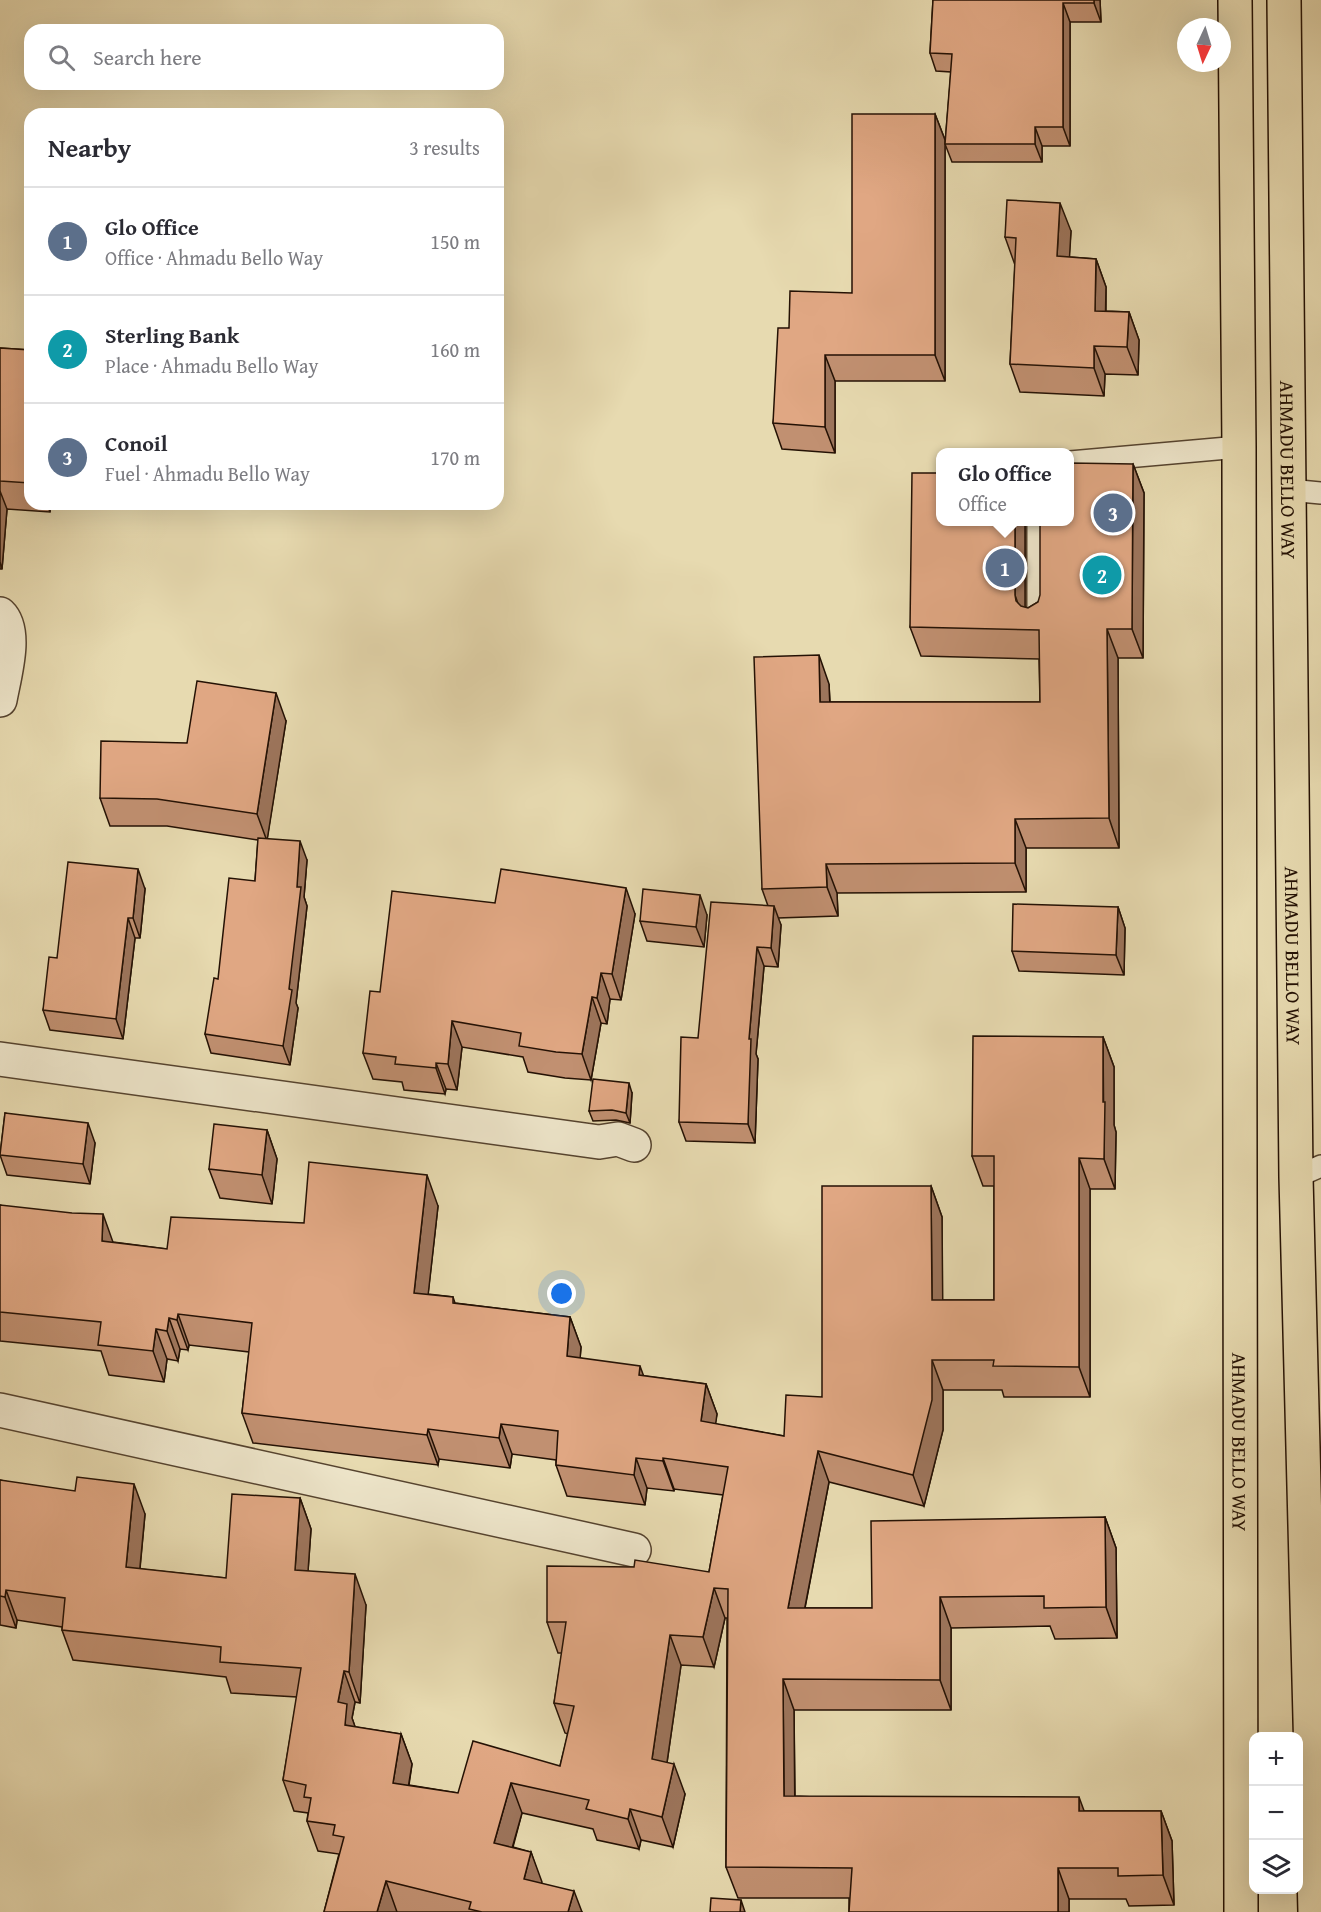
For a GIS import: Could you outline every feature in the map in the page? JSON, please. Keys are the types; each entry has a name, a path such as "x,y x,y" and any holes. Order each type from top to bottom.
{"main road":[{"name":"AHMADU BELLO WAY","path":"1235,0 1239,447 1241,1912"},
{"name":"AHMADU BELLO WAY","path":"1284,0 1289,489 1308,1172 1315,1912"}],"street":[{"path":"0,614 3,616 10,636 0,700"},
{"path":"0,1059 599,1142 618,1139 634,1145"},
{"path":"0,1410 634,1550"}],"lane":[{"path":"1074,462 1239,447"},
{"path":"1289,489 1321,493"},
{"path":"1038,526 1038,624"}],"building":[{"path":"933,0 1094,0 1094,3 1063,3 1063,127 1035,127 1035,144 945,144 952,54 930,53"},
{"path":"852,114 935,114 935,355 825,355 825,427 773,423 778,328 789,328 790,291 852,293"},
{"path":"1007,200 1060,203 1057,256 1096,259 1095,311 1129,312 1127,347 1094,346 1094,368 1010,364 1016,238 1005,237"},
{"path":"0,348 24,350 24,483 0,481"},
{"path":"1074,463 1133,464 1132,629 1107,629 1109,818 1015,819 1015,863 826,864 827,887 762,889 754,657 819,655 820,702 1040,702 1039,630 910,627 912,473 936,473 936,526 1015,526 1016,601 1028,608 1038,602 1040,595 1040,526 1074,526"},
{"path":"197,681 276,693 257,814 157,799 100,798 101,741 187,743"},
{"path":"258,838 300,841 297,887 301,887 289,989 292,990 283,1046 205,1034 214,978 218,979 229,878 255,881"},
{"path":"68,862 138,869 133,918 128,918 116,1019 43,1010 49,957 57,958"},
{"path":"501,869 626,888 612,974 601,973 597,998 592,997 582,1054 519,1046 521,1033 452,1021 448,1064 436,1063 436,1068 395,1064 396,1057 363,1053 370,991 380,992 392,891 495,903"},
{"path":"643,889 700,895 696,927 640,921"},
{"path":"711,902 774,906 771,948 757,947 749,1039 751,1039 748,1124 679,1122 681,1037 698,1038"},
{"path":"1013,904 1118,907 1116,955 1012,951"},
{"path":"973,1036 1103,1037 1104,1159 1079,1158 1079,1367 993,1366 994,1360 932,1360 932,1400 913,1475 818,1451 788,1608 872,1608 871,1521 1105,1517 1106,1607 1044,1608 1044,1596 940,1597 940,1680 783,1679 784,1796 1079,1797 1079,1811 1161,1811 1163,1875 1118,1876 1118,1868 1058,1868 1058,1912 849,1912 852,1868 726,1867 728,1589 714,1588 703,1637 670,1635 652,1759 674,1764 662,1817 630,1809 628,1819 586,1809 589,1800 511,1783 494,1843 531,1852 524,1879 574,1891 568,1912 482,1912 469,1909 471,1902 386,1881 377,1912 324,1912 344,1837 333,1835 335,1825 307,1821 311,1798 304,1797 306,1785 283,1780 301,1668 220,1662 221,1647 62,1630 65,1598 6,1590 5,1597 0,1596 0,1480 75,1491 77,1477 134,1484 126,1567 226,1578 232,1494 300,1498 295,1570 355,1574 349,1672 344,1671 338,1702 347,1704 345,1725 401,1734 393,1783 458,1793 473,1741 560,1766 574,1706 554,1703 566,1622 547,1622 547,1566 634,1567 635,1560 709,1572 728,1467 663,1458 663,1461 636,1458 634,1475 556,1465 558,1431 501,1424 499,1438 428,1429 427,1435 242,1413 252,1323 178,1314 177,1320 169,1318 167,1331 156,1329 153,1351 98,1345 101,1322 0,1312 0,1205 103,1214 102,1241 167,1249 171,1217 304,1223 309,1162 427,1175 414,1293 453,1297 453,1303 570,1317 567,1356 640,1366 639,1375 706,1384 701,1421 784,1436 786,1395 822,1397 822,1186 931,1186 932,1300 994,1300 994,1156 972,1156"},
{"path":"593,1079 629,1083 626,1113 612,1110 589,1111"},
{"path":"5,1113 88,1123 83,1164 0,1155"},
{"path":"214,1124 267,1130 262,1175 209,1169"},
{"path":"711,1898 741,1900 740,1912 710,1912"}],"place":[{"name":"Conoil","path":"1113,513"},
{"name":"Glo Office","path":"1005,568"},
{"name":"Sterling Bank","path":"1102,575"}]}
